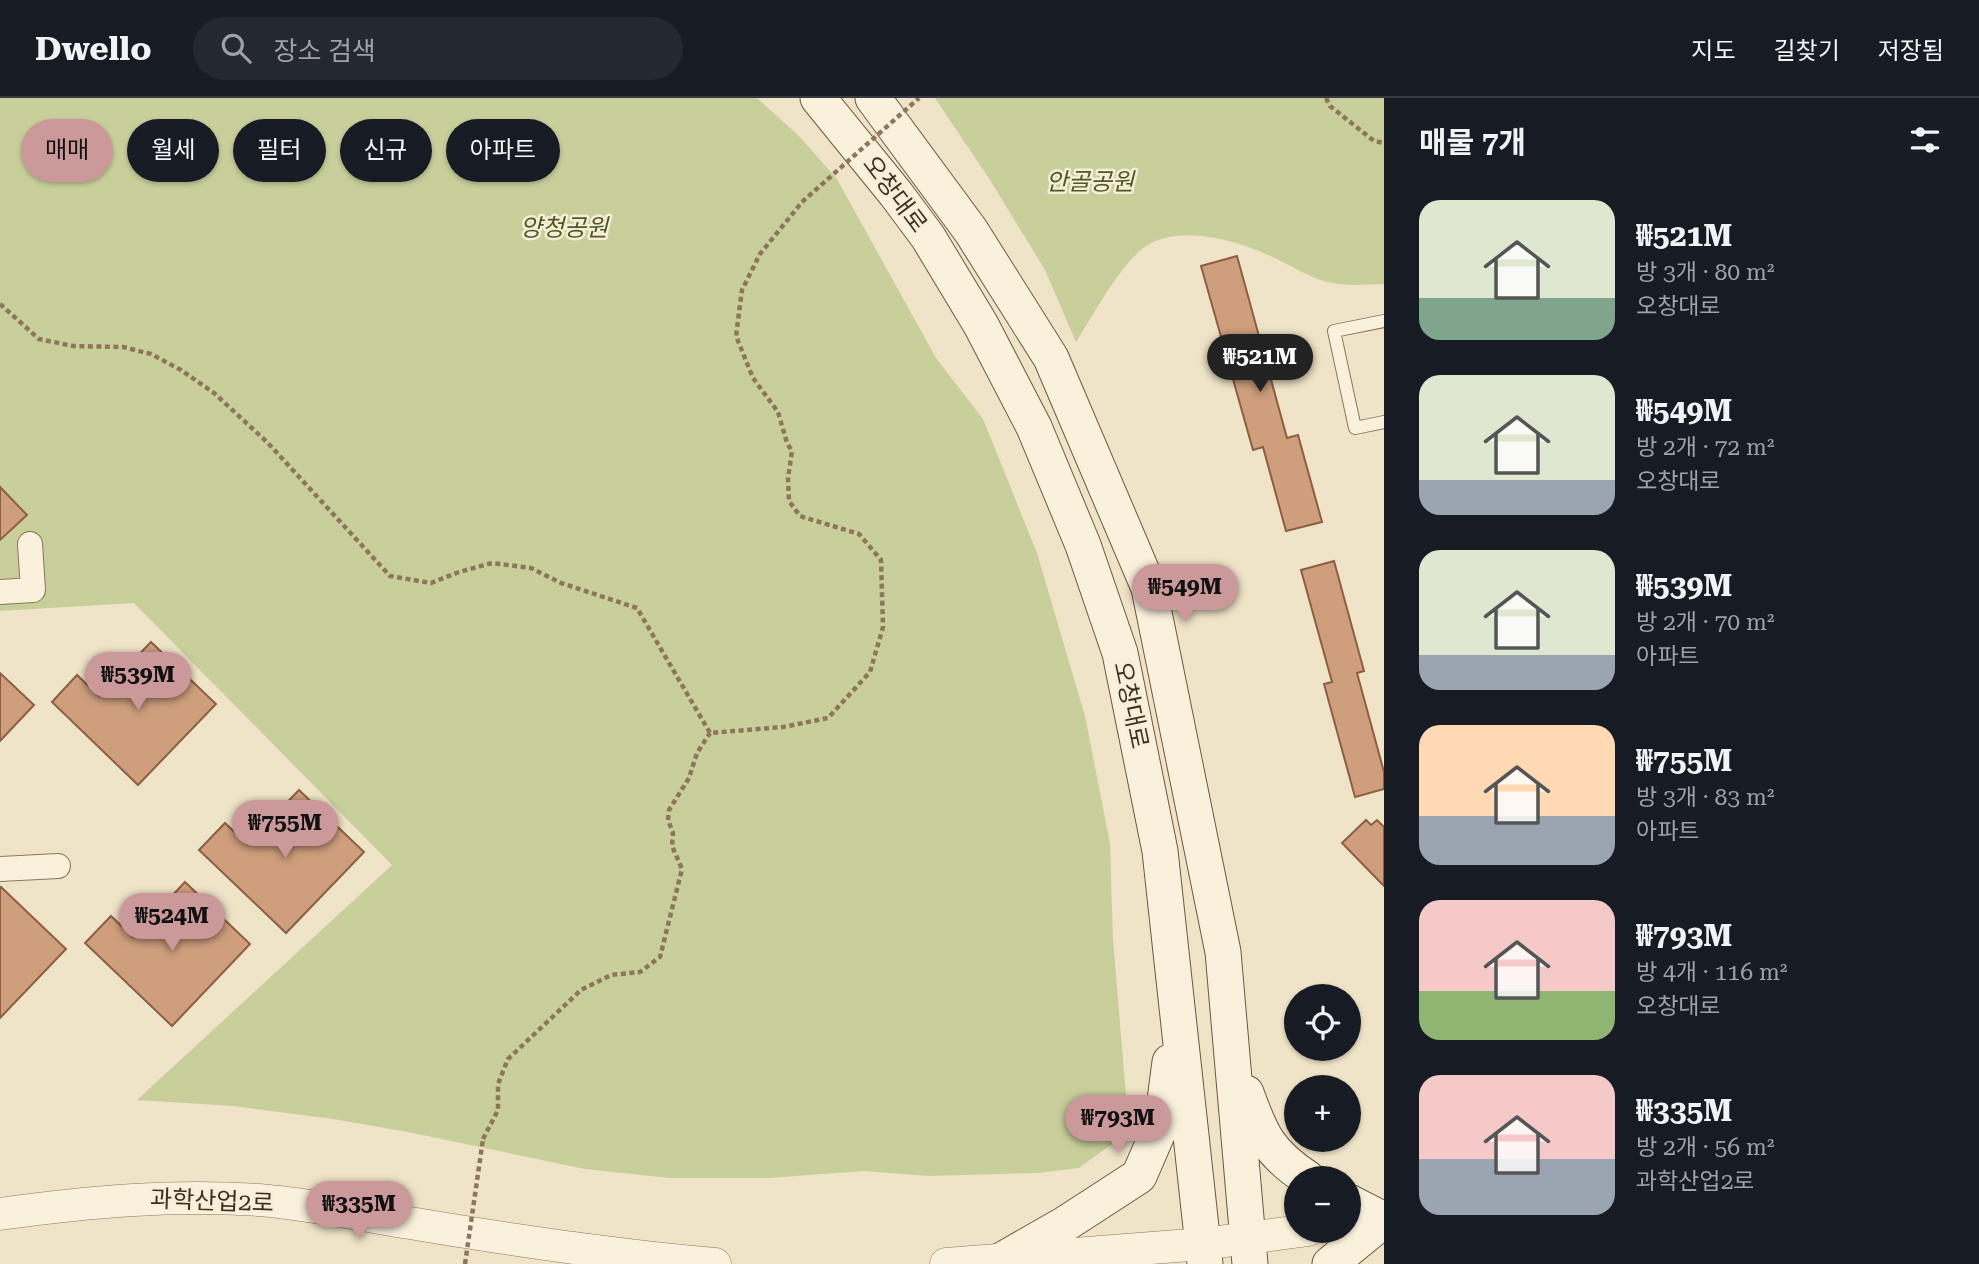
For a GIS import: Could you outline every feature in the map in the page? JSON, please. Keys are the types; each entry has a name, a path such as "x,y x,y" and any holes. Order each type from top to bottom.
{"main road":[{"name":"오창대로","path":"818,98 928,237 981,325 1034,427 1083,545 1120,653 1160,851 1204,1254"},
{"name":"오창대로","path":"873,98 971,231 1051,358 1149,588 1223,952 1248,1251"},
{"path":"1011,1262 1139,1176 1162,1123 1178,1010"},
{"path":"1232,1054 1260,1132 1289,1166"},
{"path":"1331,1264 1384,1220 1361,1208"}],"street":[{"path":"0,592 33,590 30,544"},
{"path":"0,869 58,866"},
{"name":"과학산업2로","path":"0,1214 123,1199 259,1200 314,1206 646,1258 715,1264"},
{"path":"1361,1223 1384,1220"},
{"path":"946,1264 1248,1251 1284,1238"}],"lane":[{"path":"1384,321 1334,331 1355,428 1384,422"}],"path":[{"path":"710,733 761,729 828,718 870,672 883,627 881,560 859,534 800,516 789,501 788,478 792,451 778,412 753,378 736,336 743,290 760,254 802,202 919,98"},
{"path":"1326,98 1330,106 1374,141 1384,143"},
{"path":"0,304 39,339 74,346 123,347 151,354 181,370 214,393 267,442 390,576 431,583 492,563 531,568 561,583 637,608 710,733"},
{"path":"465,1264 483,1139 498,1110 498,1084 508,1059 581,990 611,975 640,972 660,957 682,869 672,846 669,810 689,778 697,753 710,733"}],"green space":[{"name":"양청공원","path":"0,98 757,98 799,136 837,179 936,358 983,419 1037,553 1085,716 1110,843 1113,939 1129,1132 1079,1168 1038,1173 929,1176 864,1171 769,1178 669,1178 585,1169 333,1119 233,1106 137,1100 392,865 134,603 0,611"},
{"name":"안골공원","path":"935,98 1384,98 1384,284 1332,283 1237,243 1203,236 1170,237 1155,241 1132,258 1076,342 1045,270 990,180"}],"building":[{"path":"1237,256 1287,438 1298,435 1322,522 1286,531 1263,447 1253,450 1201,266"},
{"path":"0,487 27,515 0,540"},
{"path":"1334,561 1364,671 1357,673 1384,772 1384,789 1355,797 1324,684 1332,682 1301,570"},
{"path":"151,642 216,704 138,785 52,702 77,675 99,696"},
{"path":"0,673 34,705 0,741"},
{"path":"299,790 364,852 286,933 199,850 225,823 247,844"},
{"path":"1366,820 1371,825 1377,820 1384,827 1384,886 1342,843"},
{"path":"185,882 250,944 172,1026 85,943 111,916 133,937"},
{"path":"1,887 66,949 0,1018 0,889"}]}
